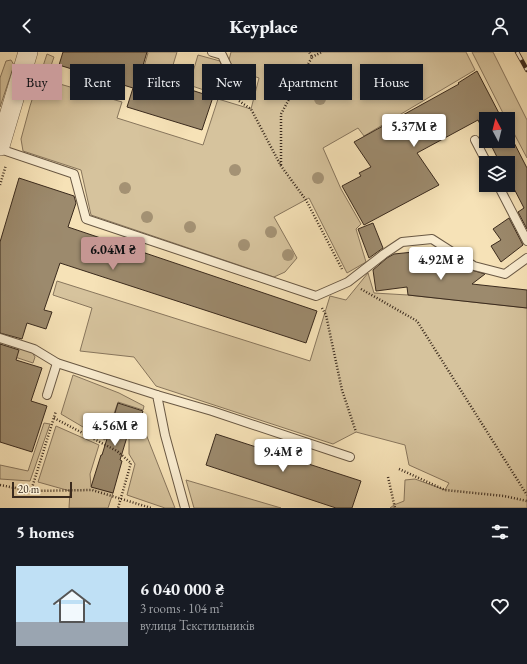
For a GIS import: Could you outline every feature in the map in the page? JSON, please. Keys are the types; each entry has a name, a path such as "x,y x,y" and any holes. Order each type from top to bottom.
{"street":[{"path":"0,148 28,52"}],"lane":[{"path":"212,52 222,55 226,64"},
{"path":"475,140 483,156"},
{"path":"0,148 74,174 86,220 316,296 348,282 402,242 432,239 474,266 505,274 527,258"},
{"path":"502,192 527,241"},
{"path":"0,338 34,349 57,363 212,411 350,457"},
{"path":"46,395 57,363"},
{"path":"157,394 165,435 185,508"}],"path":[{"path":"309,52 312,57"},
{"path":"281,166 281,114 312,57 322,52"},
{"path":"237,100 251,109 281,166 306,200 348,282 417,321 527,495"},
{"path":"316,296 326,315 342,390 356,432"},
{"path":"31,491 56,411"},
{"path":"54,418 117,451 131,463 118,508"},
{"path":"399,469 445,490 504,496 527,501"},
{"path":"388,477 395,508"},
{"path":"0,485 31,491 92,490 151,508"}],"shaded area":[{"path":"146,52 177,52 173,64 145,64 148,53"},
{"path":"231,52 466,52 475,70 364,136 358,128 323,148 341,189 361,224 356,229 366,262 347,273 309,198 274,217 297,258 285,272 274,277 91,215 81,170 23,151 21,139 32,100 62,100 62,85 70,87 70,100 115,100 122,102 117,118 203,145 218,100 251,109 253,100 256,100 256,90 259,78 256,77 256,64 231,64 229,60"},
{"path":"472,52 493,52 527,120 527,158 515,135 515,112 502,112"},
{"path":"47,54 54,57 52,64 44,64"},
{"path":"198,55 220,61 221,64 202,64 202,89 194,87 194,68"},
{"path":"11,60 13,64 12,64 12,71 0,107 0,78 6,61"},
{"path":"368,273 374,293 408,295 527,308 527,508 390,508 404,501 405,480 415,479 445,490 449,483 409,465 405,445 356,432 333,444 156,386 134,357 80,351 92,308 53,295 57,281 310,361 330,296 346,300"},
{"path":"0,342 32,352 35,357 33,363 0,352"},
{"path":"73,375 119,393 144,406 143,410 118,402 105,440 61,414"},
{"path":"44,423 50,424 30,481 0,479 0,465 28,471"},
{"path":"56,426 99,445 90,474 91,486 113,493 108,508 69,508 70,491 38,482"},
{"path":"137,429 144,429 175,508 165,508 127,495 135,464 129,454 129,435"},
{"path":"186,480 281,508 194,508"}],"building":[{"path":"63,52 147,52 143,64 133,64 133,88 125,86 125,64 70,64 70,68 59,64"},
{"path":"477,71 498,112 479,112 479,122 478,120 417,153 439,185 364,225 342,186 361,176 359,173 371,167 354,142 459,84 458,83"},
{"path":"133,88 133,100 194,100 194,91 202,93 202,100 212,100 202,130 127,107"},
{"path":"515,145 527,168 527,229 518,212 524,208 515,191 515,156 496,156 492,148 515,148"},
{"path":"19,178 74,196 76,203 68,227 317,311 306,343 60,263 44,310 52,312 46,329 27,323 22,339 0,333 0,242"},
{"path":"509,218 523,245 501,262 491,246 501,240 493,229"},
{"path":"373,223 383,248 369,258 358,229"},
{"path":"433,250 435,265 468,269 485,274 472,284 527,290 527,308 408,295 407,287 376,291 373,270 387,258 394,254"},
{"path":"0,344 19,350 16,360 42,368 31,401 47,406 32,452 0,442"},
{"path":"118,403 143,411 137,429 130,427 120,460 122,461 113,493 91,487"},
{"path":"216,434 361,481 352,508 336,508 206,465"}],"railway":[{"path":"517,52 527,70"}]}
